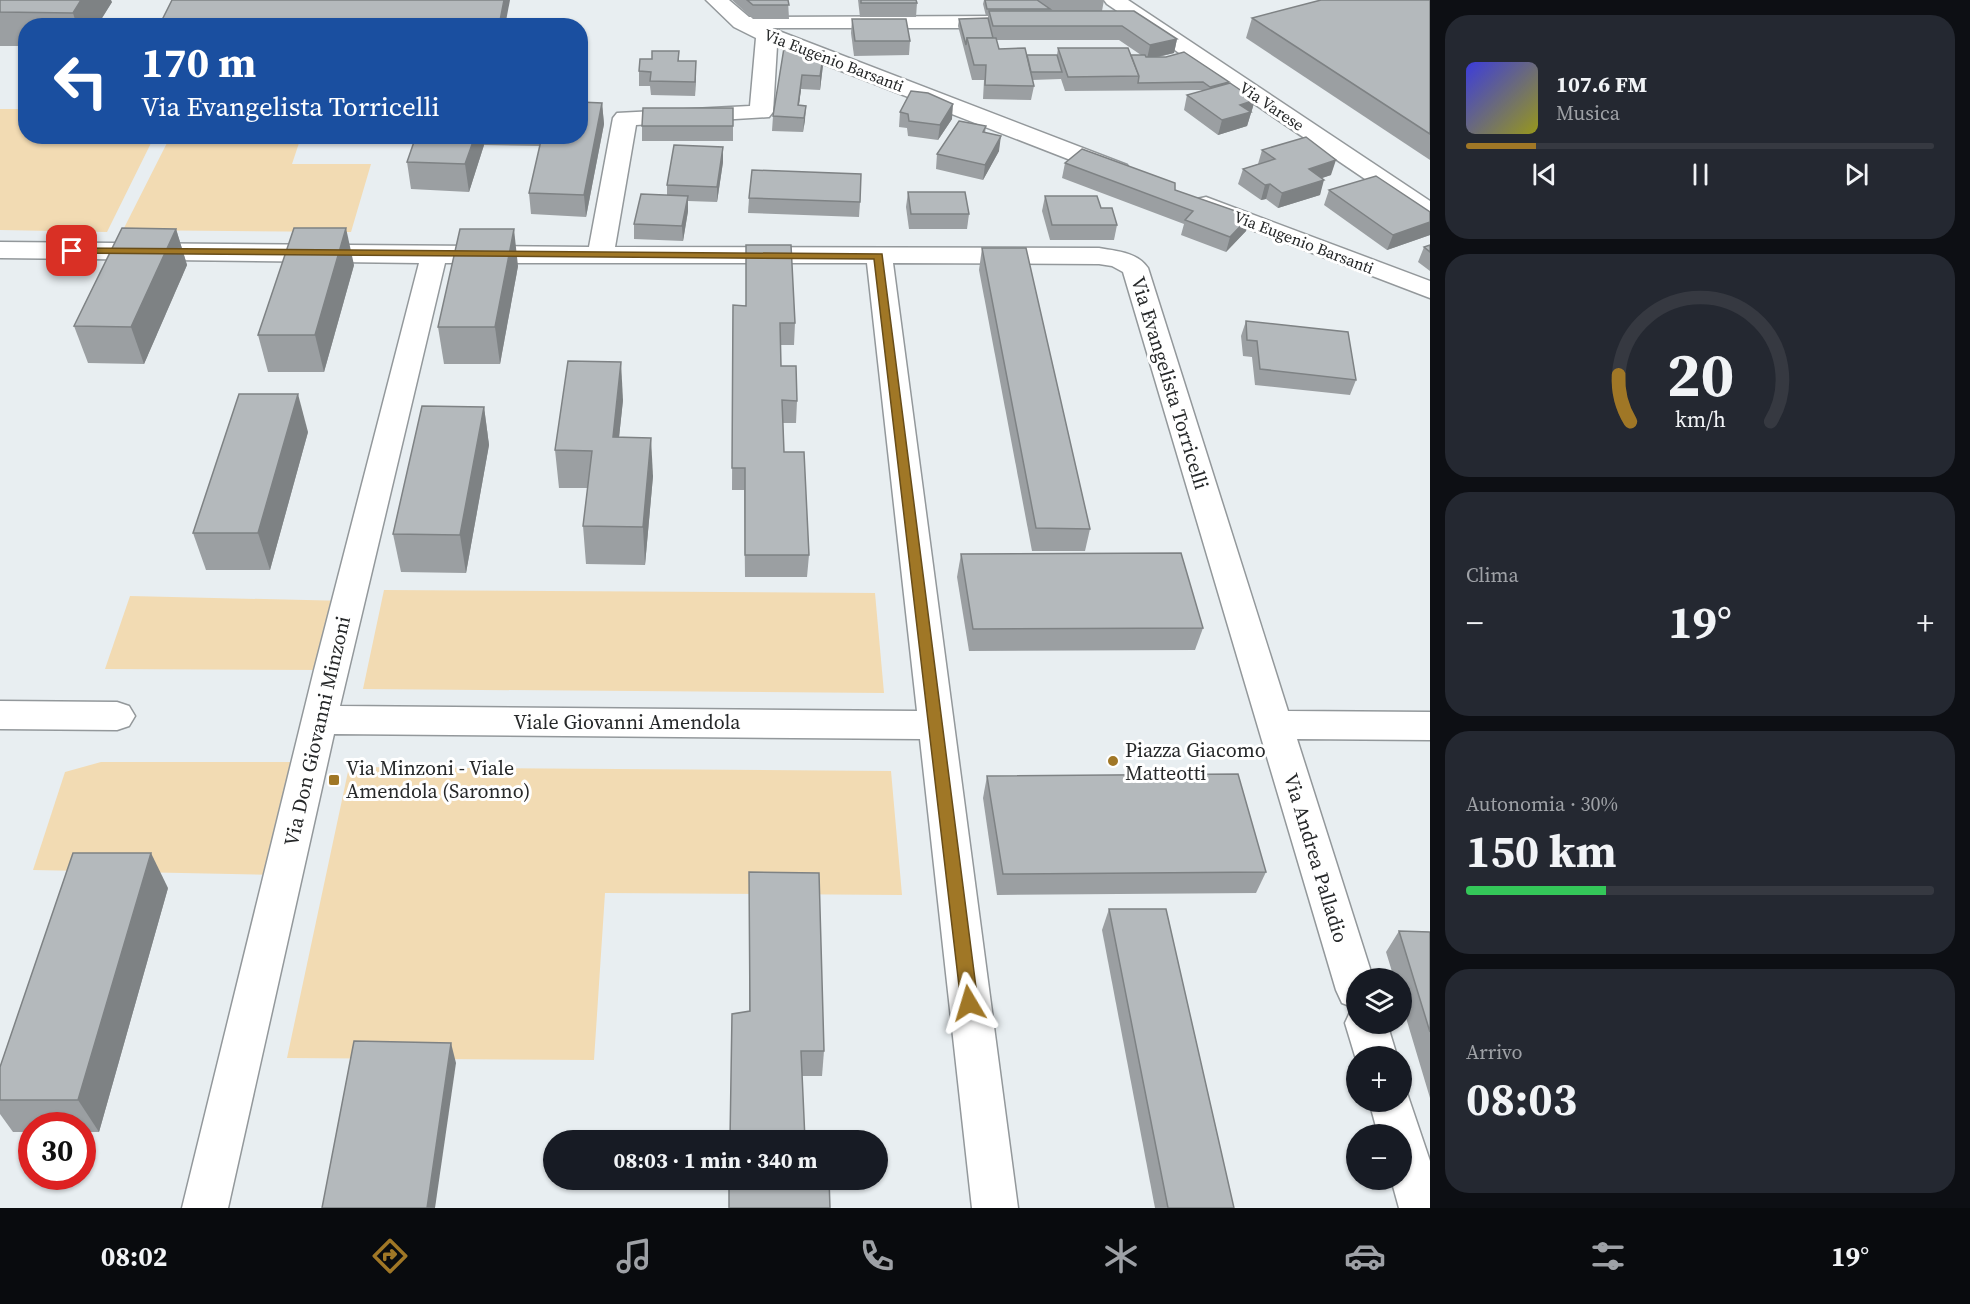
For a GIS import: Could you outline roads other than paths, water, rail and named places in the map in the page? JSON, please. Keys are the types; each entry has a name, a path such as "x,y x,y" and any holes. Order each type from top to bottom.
{"street":[{"name":"Via Eugenio Barsanti","path":"716,0 742,22 767,34 1143,180"},
{"name":"Via Varese","path":"1133,0 1430,197"},
{"name":"Via Varese","path":"1112,11 1145,21 1430,212"},
{"path":"742,22 1027,21"},
{"path":"601,255 625,118 761,112 767,34"},
{"name":"Via Eugenio Barsanti","path":"1187,197 1430,290"},
{"name":"Via Evangelista Torricelli","path":"0,250 434,255 1099,256 1119,259 1135,268 1276,726"},
{"name":"Via Don Giovanni Minzoni","path":"205,1208 320,720 434,255"},
{"path":"879,256 934,725 995,1208"},
{"path":"0,715 117,716"},
{"name":"Viale Giovanni Amendola","path":"320,720 934,725"},
{"path":"1276,726 1430,726"},
{"name":"Via Andrea Palladio","path":"1276,726 1349,968"},
{"path":"1412,1175 1422,1208"}],"place":[{"name":"Piazza Giacomo Matteotti","path":"1113,761"},
{"name":"Via Minzoni - Viale Amendola (Saronno)","path":"334,780"}]}
